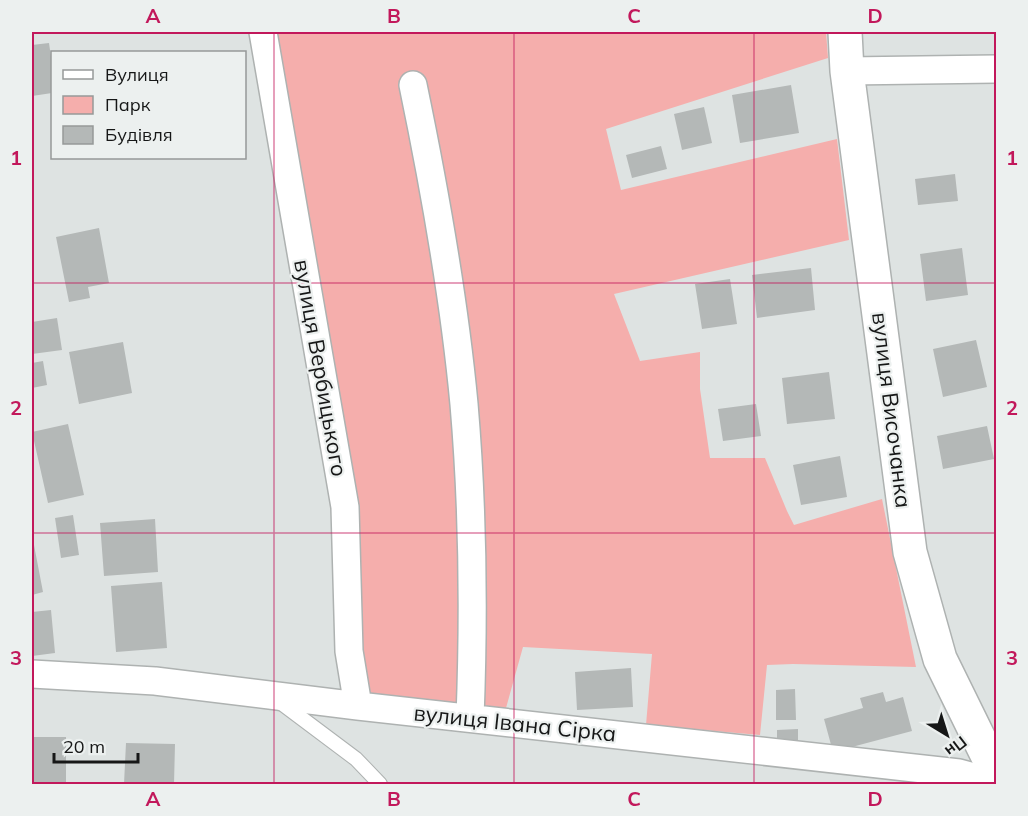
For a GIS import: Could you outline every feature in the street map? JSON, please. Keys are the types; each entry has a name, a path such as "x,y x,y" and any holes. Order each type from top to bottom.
{"street":[{"name":"вулиця Вербицького","path":"263,32 345,507 349,651 358,706"},
{"name":"вулиця Височанка","path":"845,32 847,71 910,552 940,659 996,773"},
{"path":"847,71 996,69"},
{"path":"413,85 444,244 464,404 473,566 470,718"},
{"name":"вулиця Івана Сірка","path":"32,674 155,681 959,773 996,783"}],"lane":[{"path":"273,696 356,759 380,784"}],"green space":[{"path":"263,32 826,32 828,58 606,129 621,190 837,139 849,240 614,294 640,361 700,352 700,389 710,458 765,458 794,525 882,499 916,667 767,665 760,735 646,725 652,654 523,647 506,708 366,693"}],"building":[{"path":"49,43 51,93 32,96 32,45"},
{"path":"791,85 799,133 740,143 732,95"},
{"path":"704,107 712,143 682,150 674,114"},
{"path":"661,146 667,169 632,178 626,155"},
{"path":"955,174 958,201 918,205 915,179"},
{"path":"99,228 109,283 88,287 90,298 69,302 56,237"},
{"path":"962,248 968,295 926,301 920,254"},
{"path":"811,268 815,310 757,318 752,275"},
{"path":"730,279 737,324 702,329 695,284"},
{"path":"57,318 62,350 32,354 32,322"},
{"path":"976,340 987,387 943,397 933,349"},
{"path":"123,342 132,393 79,404 69,352"},
{"path":"43,361 47,385 32,388 32,363"},
{"path":"829,372 835,419 787,424 782,378"},
{"path":"756,404 761,436 723,441 718,409"},
{"path":"68,424 84,495 48,503 32,432"},
{"path":"987,426 994,459 943,469 937,436"},
{"path":"840,456 847,497 801,505 793,465"},
{"path":"73,515 79,555 61,558 55,518"},
{"path":"155,519 158,572 104,576 100,523"},
{"path":"32,545 34,545 43,592 32,595"},
{"path":"162,582 167,648 116,652 111,586"},
{"path":"51,610 55,653 32,656 32,612"},
{"path":"631,668 633,707 577,710 575,672"},
{"path":"795,689 796,720 776,720 776,690"},
{"path":"883,692 886,702 903,697 912,731 833,752 824,719 863,708 860,698"},
{"path":"798,729 798,744 777,745 777,730"},
{"path":"32,737 66,737 66,784 32,784"},
{"path":"126,743 175,744 174,784 124,784"}]}
